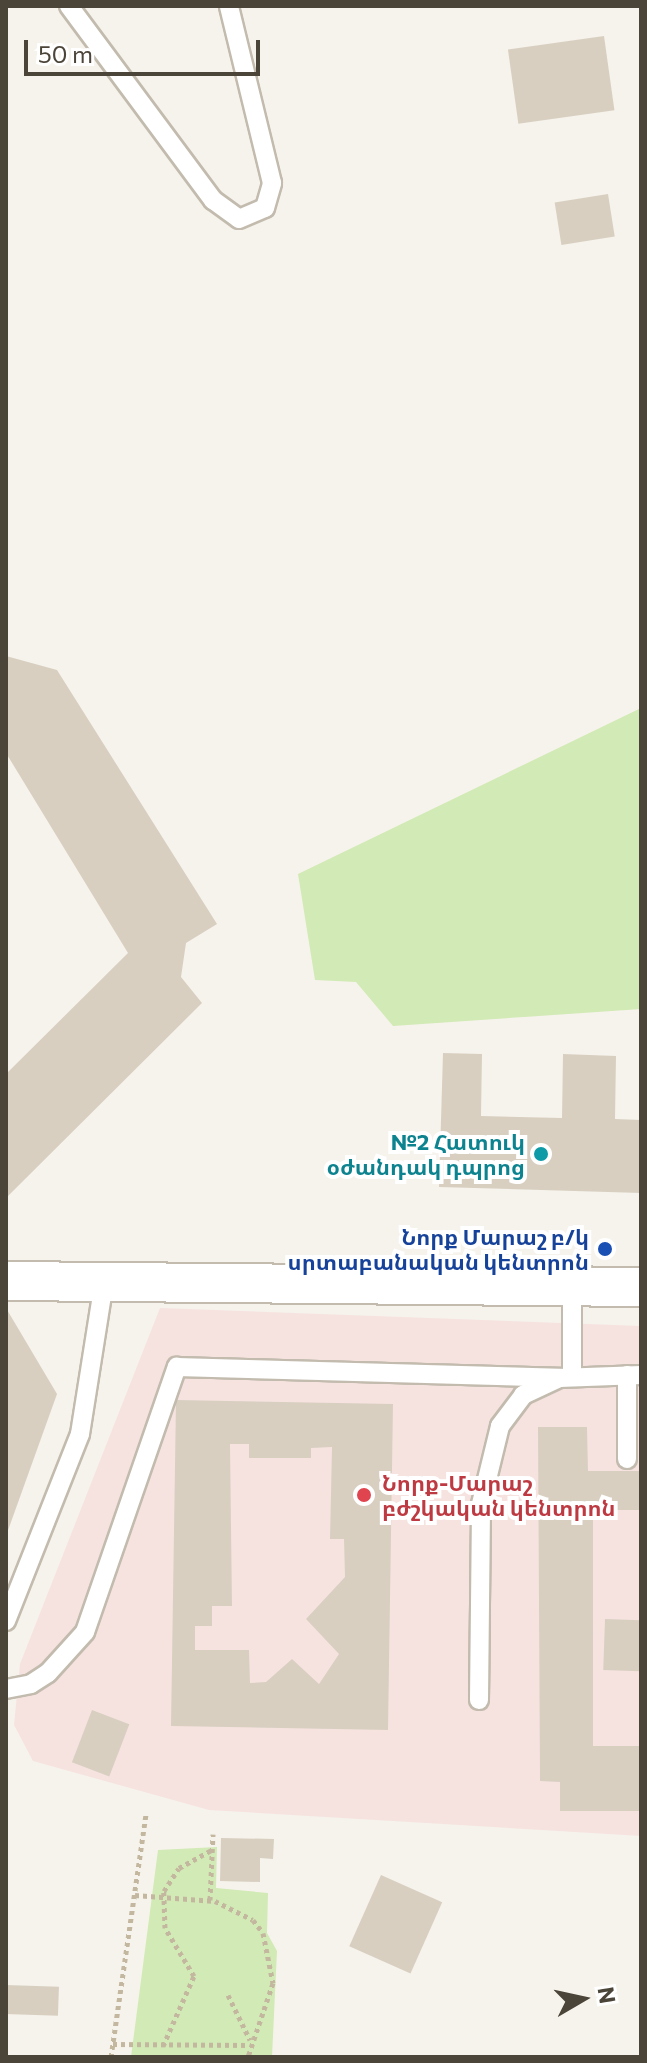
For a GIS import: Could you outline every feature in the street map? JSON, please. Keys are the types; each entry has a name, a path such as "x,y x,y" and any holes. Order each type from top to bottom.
{"street":[{"path":"6,1281 641,1287"}],"lane":[{"path":"69,6 213,200 239,219 265,208 272,183 229,6"},
{"path":"6,1621 80,1434 104,1283"},
{"path":"566,1376 572,1287"},
{"path":"6,1689 31,1684 48,1673 85,1632 177,1367 634,1375 627,1459"},
{"path":"479,1700 476,1574 490,1455 515,1403 566,1376"}],"path":[{"path":"111,2057 146,1815"},
{"path":"210,1901 213,1834"},
{"path":"163,2046 194,1976 165,1928 163,1897 179,1868 212,1850"},
{"path":"135,1895 210,1901 253,1920 269,1948 273,1983 249,2042 248,2057"},
{"path":"228,1995 249,2042"},
{"path":"113,2044 163,2046 249,2042"}],"shaded area":[{"name":"Նորք-Մարաշ բժշկական կենտրոն","path":"160,1308 641,1326 641,1836 209,1810 33,1761 14,1725 20,1664"}],"green space":[{"path":"641,708 641,1009 393,1026 356,982 315,980 298,874"},
{"path":"217,1847 216,1888 268,1893 267,1933 277,1951 272,2057 131,2057 158,1850"}],"building":[{"path":"604,36 614,110 518,124 508,49"},
{"path":"608,194 615,236 561,245 555,202"},
{"path":"6,656 57,670 217,924 186,943 181,977 202,1003 6,1198 6,1074 128,953 6,753"},
{"name":"№2 Հատուկ օժանդակ դպրոց","path":"443,1053 482,1054 481,1116 562,1118 563,1054 616,1056 615,1119 641,1120 641,1193 439,1187"},
{"path":"6,1308 57,1394 6,1536"},
{"path":"176,1400 393,1404 388,1730 171,1726","holes":["230,1444 249,1444 249,1458 311,1458 311,1448 332,1447 330,1539 344,1539 345,1577 306,1619 339,1654 319,1684 292,1659 266,1682 250,1683 249,1650 195,1650 195,1626 212,1626 212,1606 232,1606"]},
{"path":"538,1427 587,1427 588,1471 641,1471 641,1510 593,1510 593,1746 641,1746 641,1811 560,1811 560,1782 540,1781"},
{"path":"605,1619 641,1620 639,1671 603,1670"},
{"path":"92,1710 129,1724 109,1777 72,1762"},
{"path":"221,1838 274,1839 273,1859 260,1858 260,1882 220,1881"},
{"path":"381,1875 442,1902 410,1974 349,1946"},
{"path":"6,1985 59,1987 58,2016 6,2014"}],"place":[{"name":"№2 Հատուկ օժանդակ դպրոց","path":"541,1154"},
{"name":"Նորք Մարաշ բ/կ սրտաբանական կենտրոն","path":"605,1249"},
{"name":"Նորք-Մարաշ բժշկական կենտրոն","path":"364,1495"}]}
